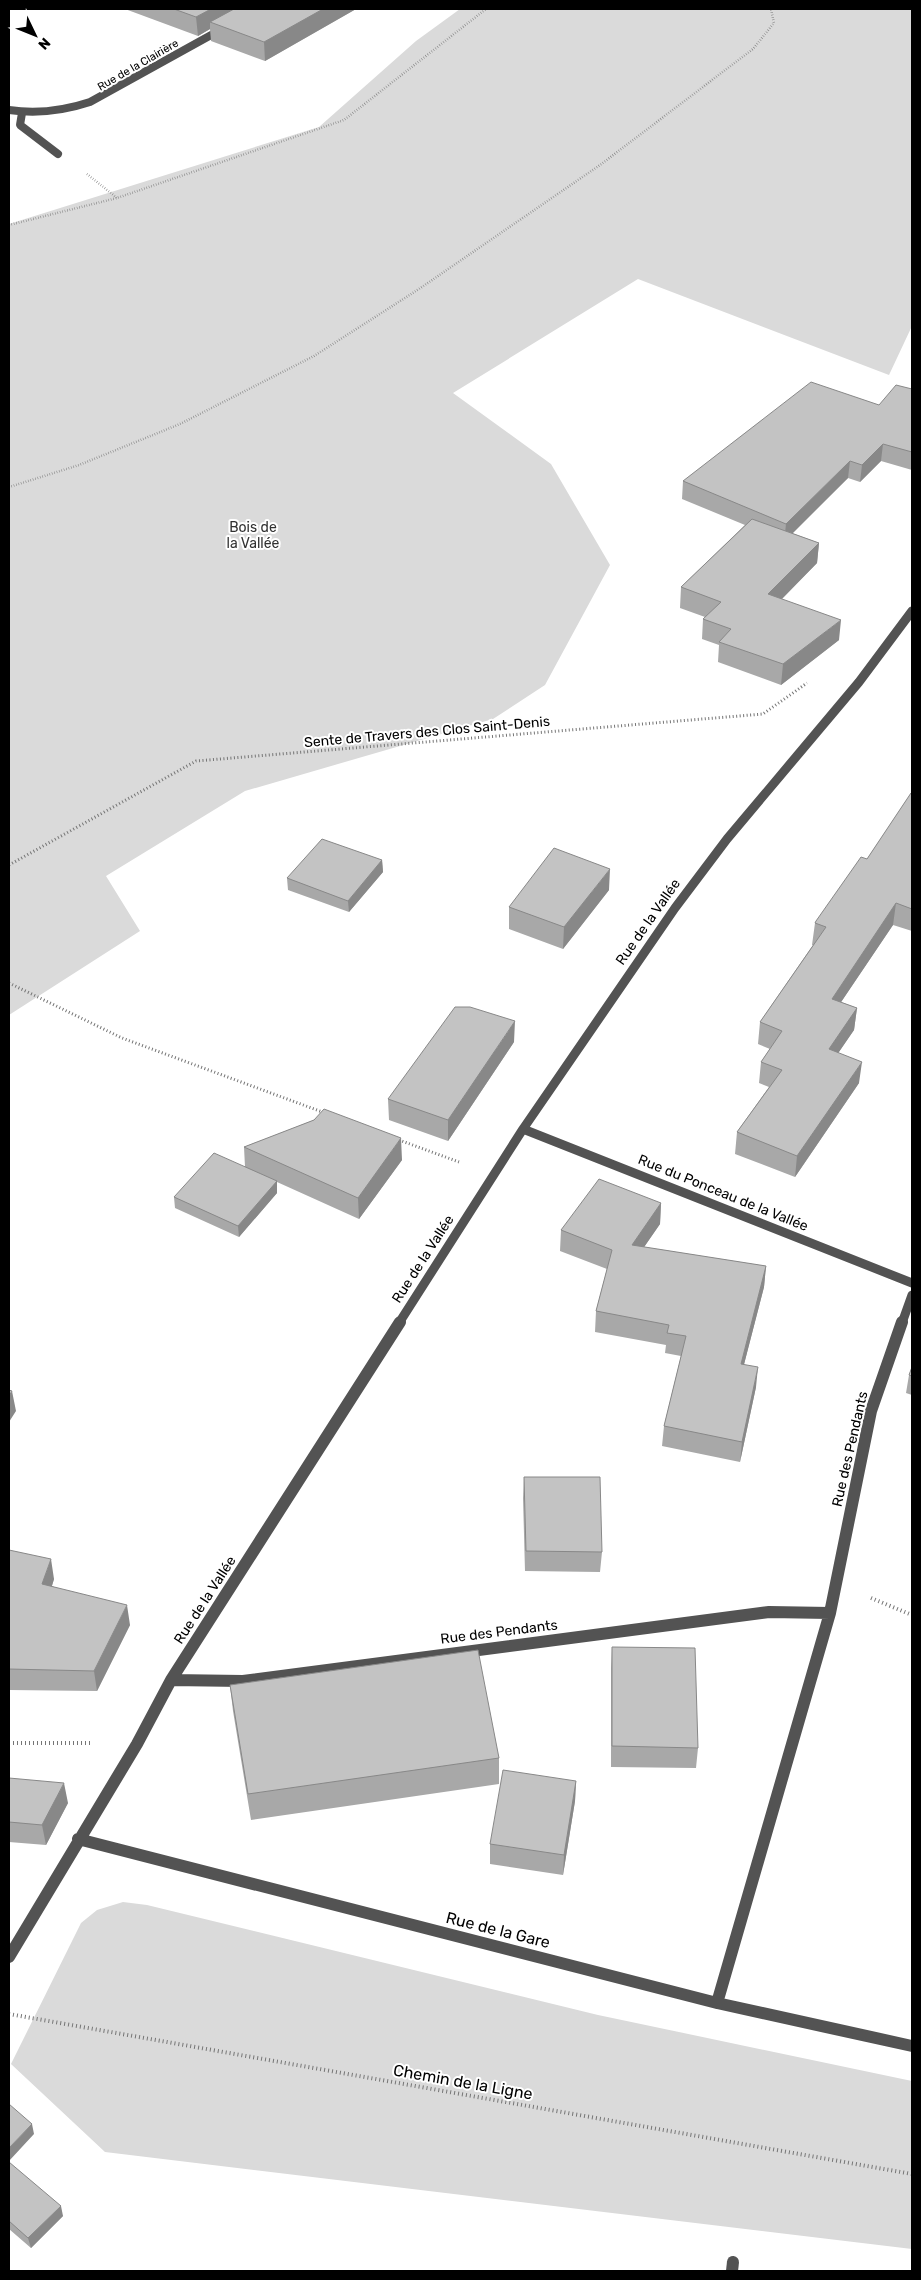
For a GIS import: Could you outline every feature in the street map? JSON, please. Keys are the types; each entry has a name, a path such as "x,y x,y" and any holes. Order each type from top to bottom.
{"street":[{"name":"Rue de la Clairière","path":"9,110 22,113 66,111 101,98 230,24"},
{"path":"22,113 20,125 58,154"},
{"name":"Rue de la Vallée","path":"9,1957 78,1839 137,1744 171,1680 523,1129 675,908 727,838 859,682 912,611"},
{"name":"Rue du Ponceau de la Vallée","path":"523,1129 912,1283"},
{"name":"Rue des Pendants","path":"717,2003 830,1613 871,1411 912,1295"},
{"name":"Rue des Pendants","path":"171,1680 243,1681 769,1612 830,1613"},
{"name":"Rue de la Gare","path":"78,1839 717,2003 912,2046"}],"path":[{"path":"9,225 117,198 344,120 486,9"},
{"path":"9,487 79,465 180,424 314,356 509,228 672,113 753,49 774,23 772,9"},
{"path":"87,175 117,198"},
{"name":"Sente de Travers des Clos Saint-Denis","path":"9,865 196,761 763,714 824,672 859,682"},
{"path":"9,983 122,1038 327,1113"},
{"path":"392,1138 494,1175"},
{"path":"9,1744 137,1744"},
{"name":"Chemin de la Ligne","path":"9,2014 912,2174"}],"green space":[{"name":"Bois de la Vallée","path":"460,9 912,9 912,326 889,375 638,279 453,393 551,464 610,565 545,685 493,719 245,791 106,876 140,931 9,1015 9,224 319,127 416,41"},
{"path":"123,1902 147,1905 598,2015 912,2081 912,2249 105,2152 11,2064 81,1923 97,1910"}],"building":[{"path":"174,9 211,9 196,17"},
{"path":"234,9 323,9 264,42 210,22"},
{"path":"811,382 879,405 896,385 912,389 912,452 883,444 862,465 850,461 786,524 683,481"},
{"path":"752,519 819,543 768,594 841,620 783,664 719,642 731,629 703,619 721,602 681,587"},
{"path":"911,793 912,909 896,903 832,999 857,1008 829,1049 862,1062 797,1156 737,1132 782,1070 761,1062 782,1031 760,1022 826,927 815,923 816,921 861,857 867,859"},
{"path":"322,839 382,860 348,901 287,878"},
{"path":"554,848 610,869 564,927 509,907"},
{"path":"455,1007 470,1007 515,1021 448,1120 388,1099"},
{"path":"324,1109 401,1138 358,1198 244,1147 314,1120"},
{"path":"214,1153 277,1181 238,1226 174,1197"},
{"path":"599,1179 661,1203 632,1245 766,1266 741,1364 758,1367 742,1442 664,1426 686,1336 667,1333 669,1325 596,1311 612,1250 561,1230"},
{"path":"524,1477 600,1477 602,1552 526,1551"},
{"path":"9,1550 51,1559 42,1584 127,1605 94,1671 9,1669"},
{"path":"612,1647 695,1648 698,1748 612,1746"},
{"path":"478,1650 499,1758 248,1794 230,1685"},
{"path":"503,1770 576,1781 564,1855 490,1844"},
{"path":"9,1778 64,1783 42,1825 9,1822"},
{"path":"9,2104 32,2124 9,2148"},
{"path":"9,2162 61,2206 28,2238 9,2221"}]}
